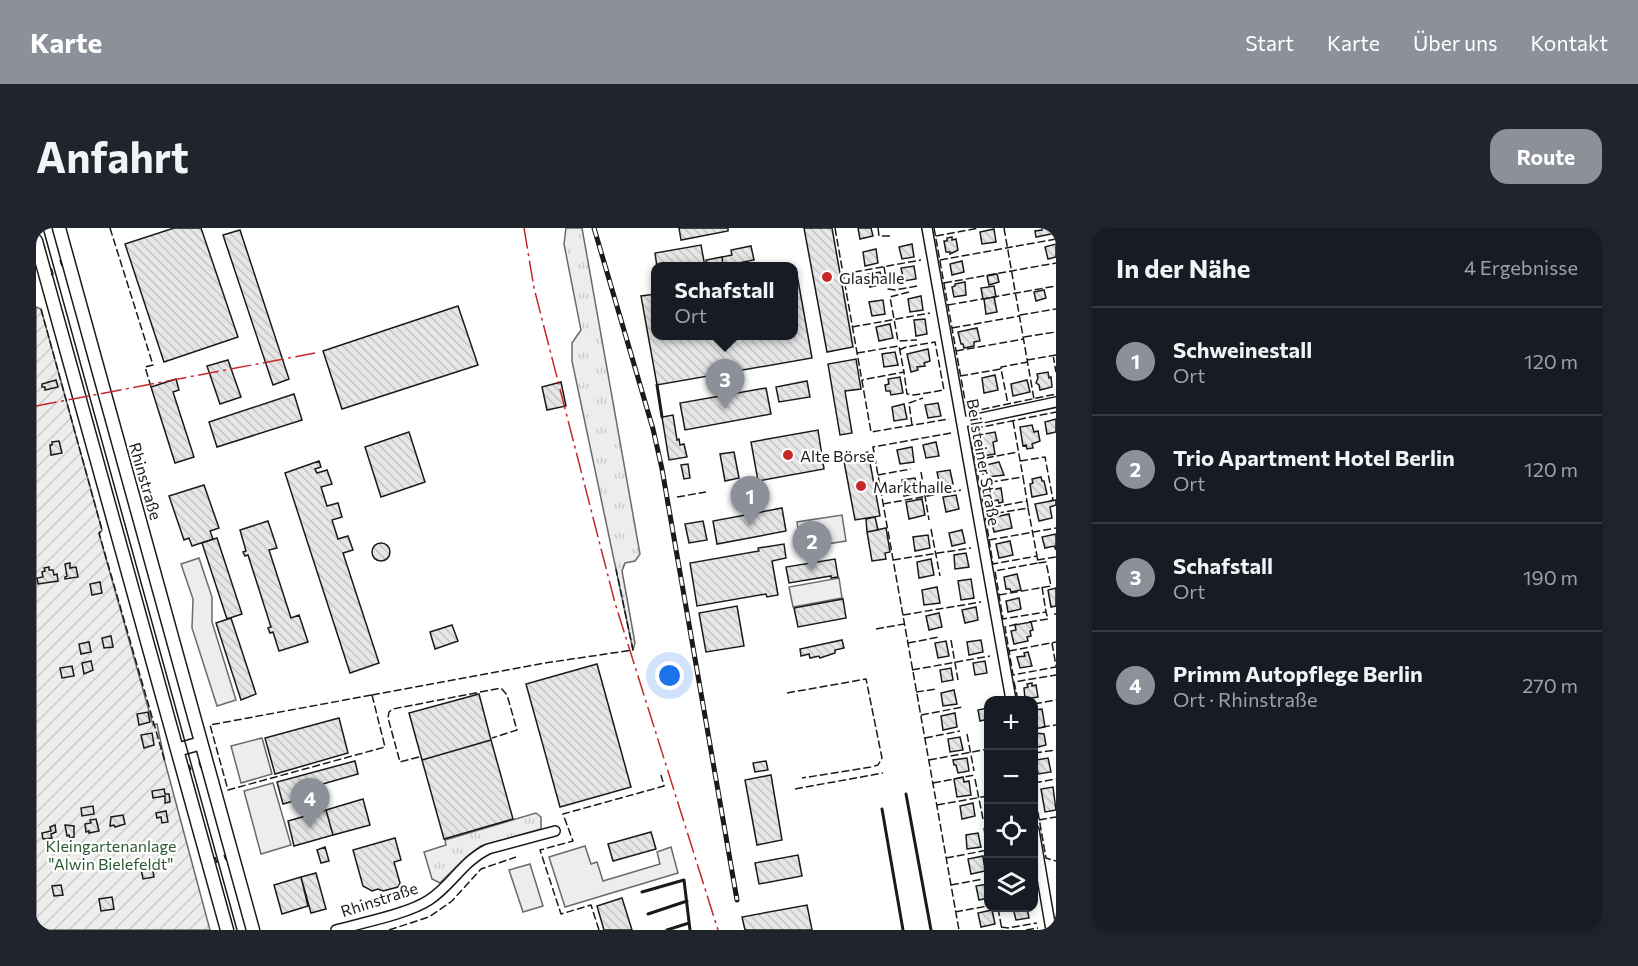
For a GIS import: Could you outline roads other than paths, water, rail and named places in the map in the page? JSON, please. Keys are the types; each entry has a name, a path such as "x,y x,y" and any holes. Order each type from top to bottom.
{"main road":[{"name":"Rhinstraße","path":"59,228 253,930"},
{"path":"36,241 227,930"},
{"path":"177,750 201,743"}],"street":[{"name":"Beilsteiner Straße","path":"927,228 1010,696"},
{"path":"963,422 1056,402"},
{"name":"Rhinstraße","path":"336,930 417,906 438,894 466,863 478,854 488,849 555,831"},
{"path":"1038,854 1051,930"}],"tram line":[{"path":"43,228 237,930"}],"railway":[{"path":"594,228 653,429 662,469 737,900"}],"place":[{"name":"Glashalle","path":"827,277"},
{"name":"Schafstall","path":"725,409"},
{"name":"Alte Börse","path":"788,455"},
{"name":"Markthalle","path":"861,486"},
{"name":"Schweinestall","path":"750,526"},
{"name":"Trio Apartment Hotel Berlin","path":"812,571"},
{"name":"Primm Autopflege Berlin","path":"310,828"}],"park label":[{"name":"Kleingartenanlage \"Alwin Bielefeldt\"","path":"111,854"}]}
